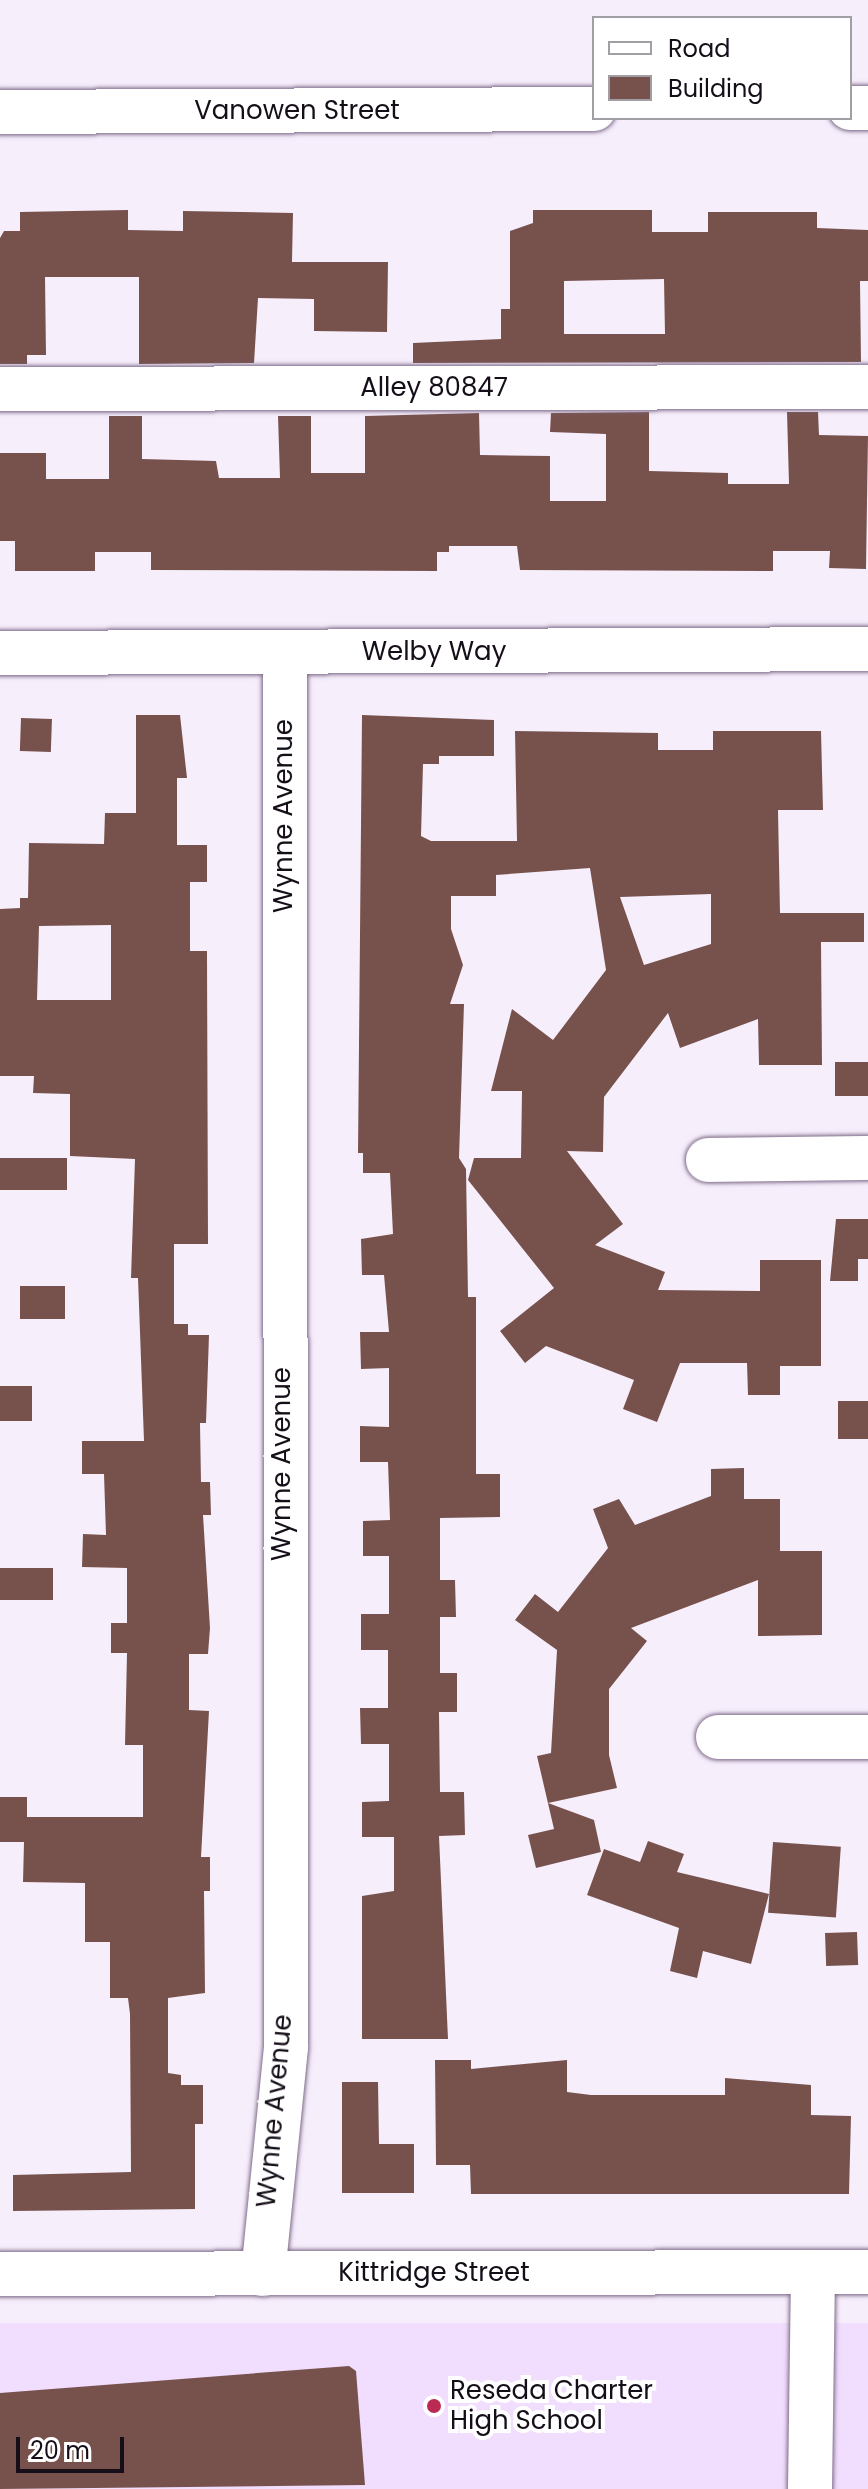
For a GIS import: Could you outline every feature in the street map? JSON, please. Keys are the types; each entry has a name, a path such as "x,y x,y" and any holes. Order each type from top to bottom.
{"street":[{"name":"Vanowen Street","path":"0,112 592,109"},
{"name":"Alley 80847","path":"0,389 868,387"},
{"name":"Welby Way","path":"0,653 868,649"},
{"name":"Wynne Avenue","path":"263,2274 286,2047 285,652"},
{"path":"708,1160 868,1158"},
{"path":"718,1737 868,1737"},
{"path":"810,2489 813,2272"},
{"name":"Kittridge Street","path":"0,2274 868,2272"}],"shaded area":[{"name":"Reseda Charter High School","path":"0,2323 868,2323 868,2489 0,2489"}],"building":[{"path":"128,210 128,230 183,231 183,211 293,213 292,262 388,262 387,332 314,331 314,299 258,298 254,363 139,364 139,277 45,277 46,355 27,355 27,364 0,364 0,238 4,231 20,231 20,212"},
{"path":"533,210 652,210 652,232 708,232 708,212 817,212 817,228 868,230 868,281 860,281 861,362 413,363 413,343 501,339 501,309 510,309 510,231 533,223","holes":["664,279 665,334 564,334 564,281"]},
{"path":"649,412 649,471 728,473 728,484 789,484 787,412 818,412 819,435 868,436 866,569 829,568 830,551 773,551 773,571 520,570 517,546 449,546 449,552 437,552 437,571 151,570 151,552 95,552 95,571 15,571 15,541 0,541 0,453 46,453 46,479 109,479 109,416 142,416 142,459 216,461 219,478 280,478 278,416 311,416 311,473 365,473 365,416 479,413 480,455 550,456 550,501 606,501 606,434 550,432 551,413"},
{"path":"136,715 180,715 187,778 177,778 177,845 207,845 207,882 190,882 190,951 207,951 208,1244 174,1244 174,1324 188,1324 188,1335 209,1335 206,1423 200,1423 201,1482 210,1482 211,1515 203,1515 210,1628 208,1654 189,1654 189,1710 209,1711 201,1857 210,1857 210,1891 204,1891 205,1993 168,1998 168,2073 181,2075 181,2085 203,2085 203,2124 195,2124 195,2209 13,2211 13,2175 131,2172 130,2014 128,1998 110,1998 110,1942 85,1942 85,1883 23,1882 24,1842 0,1842 0,1797 27,1797 27,1817 143,1817 143,1745 125,1745 127,1653 111,1653 111,1623 127,1623 127,1568 82,1567 83,1534 106,1535 104,1474 82,1474 82,1441 144,1441 138,1278 131,1278 135,1159 70,1156 70,1094 33,1093 34,1076 0,1076 0,909 20,908 20,898 28,898 29,843 104,844 105,813 136,813","holes":["111,925 111,1000 37,1000 39,926"]},
{"path":"362,715 494,720 494,756 439,756 439,764 423,764 421,836 431,841 517,841 515,731 658,733 658,750 713,750 713,731 821,731 823,810 778,810 780,913 864,913 864,942 821,942 822,1065 759,1065 758,1019 680,1048 668,1013 604,1097 603,1152 567,1151 623,1224 595,1245 665,1272 658,1290 760,1291 760,1260 821,1260 821,1366 780,1366 780,1395 748,1395 747,1363 680,1363 657,1422 623,1409 634,1380 546,1346 525,1363 500,1331 554,1288 468,1180 474,1158 521,1158 522,1091 491,1091 512,1009 553,1040 606,970 590,868 496,875 496,896 451,896 451,929 463,965 450,1004 464,1004 459,1158 466,1169 468,1297 476,1297 476,1474 500,1474 500,1517 440,1518 440,1580 455,1580 456,1617 440,1617 440,1673 457,1673 457,1712 439,1712 440,1792 464,1792 465,1835 439,1836 448,2039 362,2039 362,1896 394,1891 394,1837 362,1837 362,1802 389,1801 389,1744 361,1744 360,1708 388,1708 388,1650 361,1650 361,1614 389,1614 389,1556 363,1556 363,1521 390,1520 388,1462 360,1462 360,1426 389,1427 389,1368 361,1369 360,1332 389,1332 384,1275 362,1275 361,1239 393,1234 390,1173 363,1173 363,1153 358,1153","holes":["711,894 711,944 644,965 620,897"]},
{"path":"21,718 52,719 51,752 20,751"},
{"path":"835,1062 868,1062 868,1096 835,1096"},
{"path":"0,1158 67,1158 67,1190 0,1190"},
{"path":"836,1219 868,1219 868,1259 858,1259 858,1281 830,1281"},
{"path":"20,1286 65,1286 65,1319 20,1319"},
{"path":"0,1386 32,1386 32,1421 0,1421"},
{"path":"838,1401 868,1401 868,1439 838,1439"},
{"path":"744,1468 744,1499 780,1499 780,1551 822,1551 822,1635 758,1636 758,1580 631,1628 647,1641 609,1689 609,1755 617,1788 548,1803 594,1820 601,1852 536,1868 528,1835 554,1829 537,1756 551,1753 557,1650 515,1620 535,1594 558,1612 608,1548 593,1509 619,1499 635,1525 711,1496 711,1469"},
{"path":"0,1568 53,1568 53,1600 0,1600"},
{"path":"648,1841 684,1854 677,1872 769,1894 751,1964 703,1951 697,1978 670,1971 679,1928 587,1895 604,1849 640,1862"},
{"path":"773,1842 841,1847 836,1918 768,1913"},
{"path":"857,1932 858,1965 826,1966 825,1933"},
{"path":"435,2060 471,2060 471,2069 567,2060 567,2092 591,2095 725,2095 725,2078 811,2085 811,2115 851,2116 849,2194 471,2194 470,2165 436,2165"},
{"path":"342,2082 378,2082 379,2144 414,2144 414,2193 342,2193"},
{"path":"349,2366 356,2371 365,2485 0,2489 0,2393"}],"place":[{"name":"Reseda Charter High School","path":"434,2406"}]}
